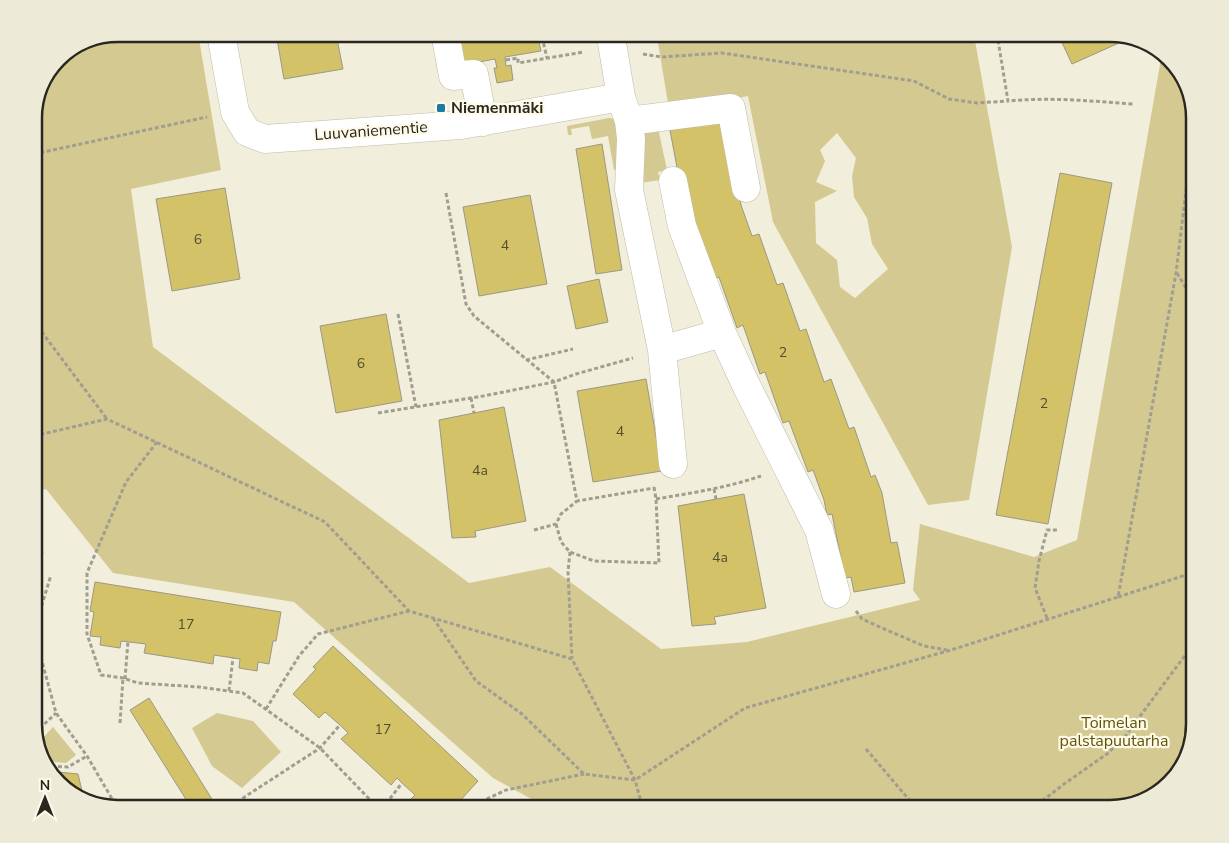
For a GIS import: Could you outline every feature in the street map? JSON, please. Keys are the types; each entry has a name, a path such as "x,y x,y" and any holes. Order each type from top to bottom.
{"street":[{"name":"Luuvaniementie","path":"223,42 235,112 247,132 264,138 461,124 625,109 731,108 746,188"},
{"path":"447,42 453,76 474,74 483,122"},
{"path":"610,42 631,140 629,190 662,350 673,464"},
{"path":"673,181 682,226 722,333 746,385 820,530 836,594"},
{"path":"662,350 722,333"}],"path":[{"path":"543,42 546,58"},
{"path":"506,60 518,58 518,63 610,42 661,58 722,53 914,81 949,100 977,103 1028,99 1070,99 1133,104"},
{"path":"998,42 1008,101"},
{"path":"43,152 212,116"},
{"path":"1118,597 1176,273 1186,191"},
{"path":"446,193 466,304 474,316 554,382 577,501"},
{"path":"1176,273 1186,289"},
{"path":"398,314 416,407"},
{"path":"43,334 107,419 326,522 409,611"},
{"path":"526,360 574,349"},
{"path":"378,413 554,382 662,350"},
{"path":"471,398 474,413"},
{"path":"43,434 107,419"},
{"path":"157,442 126,482 87,574 87,634 101,675 138,683 199,687 243,693 320,748 371,800"},
{"path":"656,499 742,482"},
{"path":"654,488 577,501 561,514 556,524 561,542 570,552 594,561 659,563 656,510"},
{"path":"714,489 716,499"},
{"path":"534,530 556,524"},
{"path":"1047,618 1034,588 1047,530 1058,530"},
{"path":"570,552 568,572 572,659 635,780 641,800"},
{"path":"43,601 51,575"},
{"path":"485,800 506,790 584,774 635,780 745,708 950,650 1186,575"},
{"path":"836,594 854,608 862,619 924,646 950,650"},
{"path":"266,709 299,656 318,634 409,611 572,659"},
{"path":"433,618 476,682 522,714 584,774"},
{"path":"120,724 128,642"},
{"path":"1044,800 1107,754 1126,734 1186,654"},
{"path":"229,691 233,658"},
{"path":"43,665 56,713 87,756 112,800"},
{"path":"43,725 56,713"},
{"path":"240,800 320,748 340,725"},
{"path":"866,748 909,800"},
{"path":"55,766 68,767 87,756"},
{"path":"388,800 402,783"}],"green space":[{"name":"Toimelan palstapuutarha","path":"118,42 200,42 221,170 131,189 153,347 469,583 550,567 661,649 747,642 920,600 913,590 920,524 1034,557 1077,540 1161,61 1174,76 1184,99 1186,108 1186,735 1179,758 1174,767 1157,785 1140,795 1121,800 533,800 493,778 294,602 113,573 46,489 43,490 43,113 50,85 58,72 68,61 94,47"},
{"path":"975,42 1012,247 969,500 928,505 773,222 748,96 669,109 658,43","holes":["837,133 856,158 852,176 854,197 867,218 872,244 888,269 855,298 840,287 837,260 816,243 815,202 837,191 816,182 825,161 820,150"]},
{"path":"609,118 617,119 619,168 614,170 608,136 592,139 589,126 571,129 572,135 568,135 567,126"},
{"path":"658,128 667,170 658,172 660,180 640,183 645,129"},
{"path":"217,713 253,721 281,752 242,788 212,766 192,728"},
{"path":"53,727 76,755 66,763 52,762 48,754 44,737"}],"building":[{"path":"278,42 338,42 343,69 284,79"},
{"path":"454,42 539,42 541,51 505,57 506,66 511,65 513,80 497,83 494,68 497,68 495,59 463,65"},
{"path":"1062,42 1119,43 1072,64"},
{"path":"721,116 731,146 741,205 752,236 759,234 777,285 783,283 800,331 806,329 824,382 831,379 849,429 854,427 871,477 875,475 882,493 891,543 897,542 905,583 854,592 851,577 845,578 832,514 827,515 824,500 813,470 808,472 789,421 783,423 765,372 760,374 743,325 737,328 719,277 713,279 680,183 669,125"},
{"path":"602,144 622,270 596,274 576,149"},
{"path":"1060,173 1112,183 1048,524 996,515"},
{"path":"225,188 240,279 172,291 156,199"},
{"path":"530,195 547,284 479,296 463,207"},
{"path":"599,279 608,322 576,329 567,286"},
{"path":"386,314 402,401 336,413 320,326"},
{"path":"646,379 662,471 593,482 577,391"},
{"path":"504,407 526,521 475,531 476,537 452,538 439,420"},
{"path":"744,494 766,608 714,617 716,624 692,626 678,506"},
{"path":"95,582 281,612 276,641 273,641 269,664 258,662 257,671 239,668 240,659 214,655 213,664 144,653 146,644 121,641 120,648 100,645 101,637 90,636 94,612 90,611"},
{"path":"333,646 478,781 461,800 410,800 415,795 397,778 391,785 341,739 348,733 340,725 325,712 319,718 293,694 316,669 313,667"},
{"path":"149,698 213,800 186,800 130,710"},
{"path":"70,773 78,774 82,791 70,783"}],"place":[{"name":"Niemenmäki","path":"441,108"}]}
